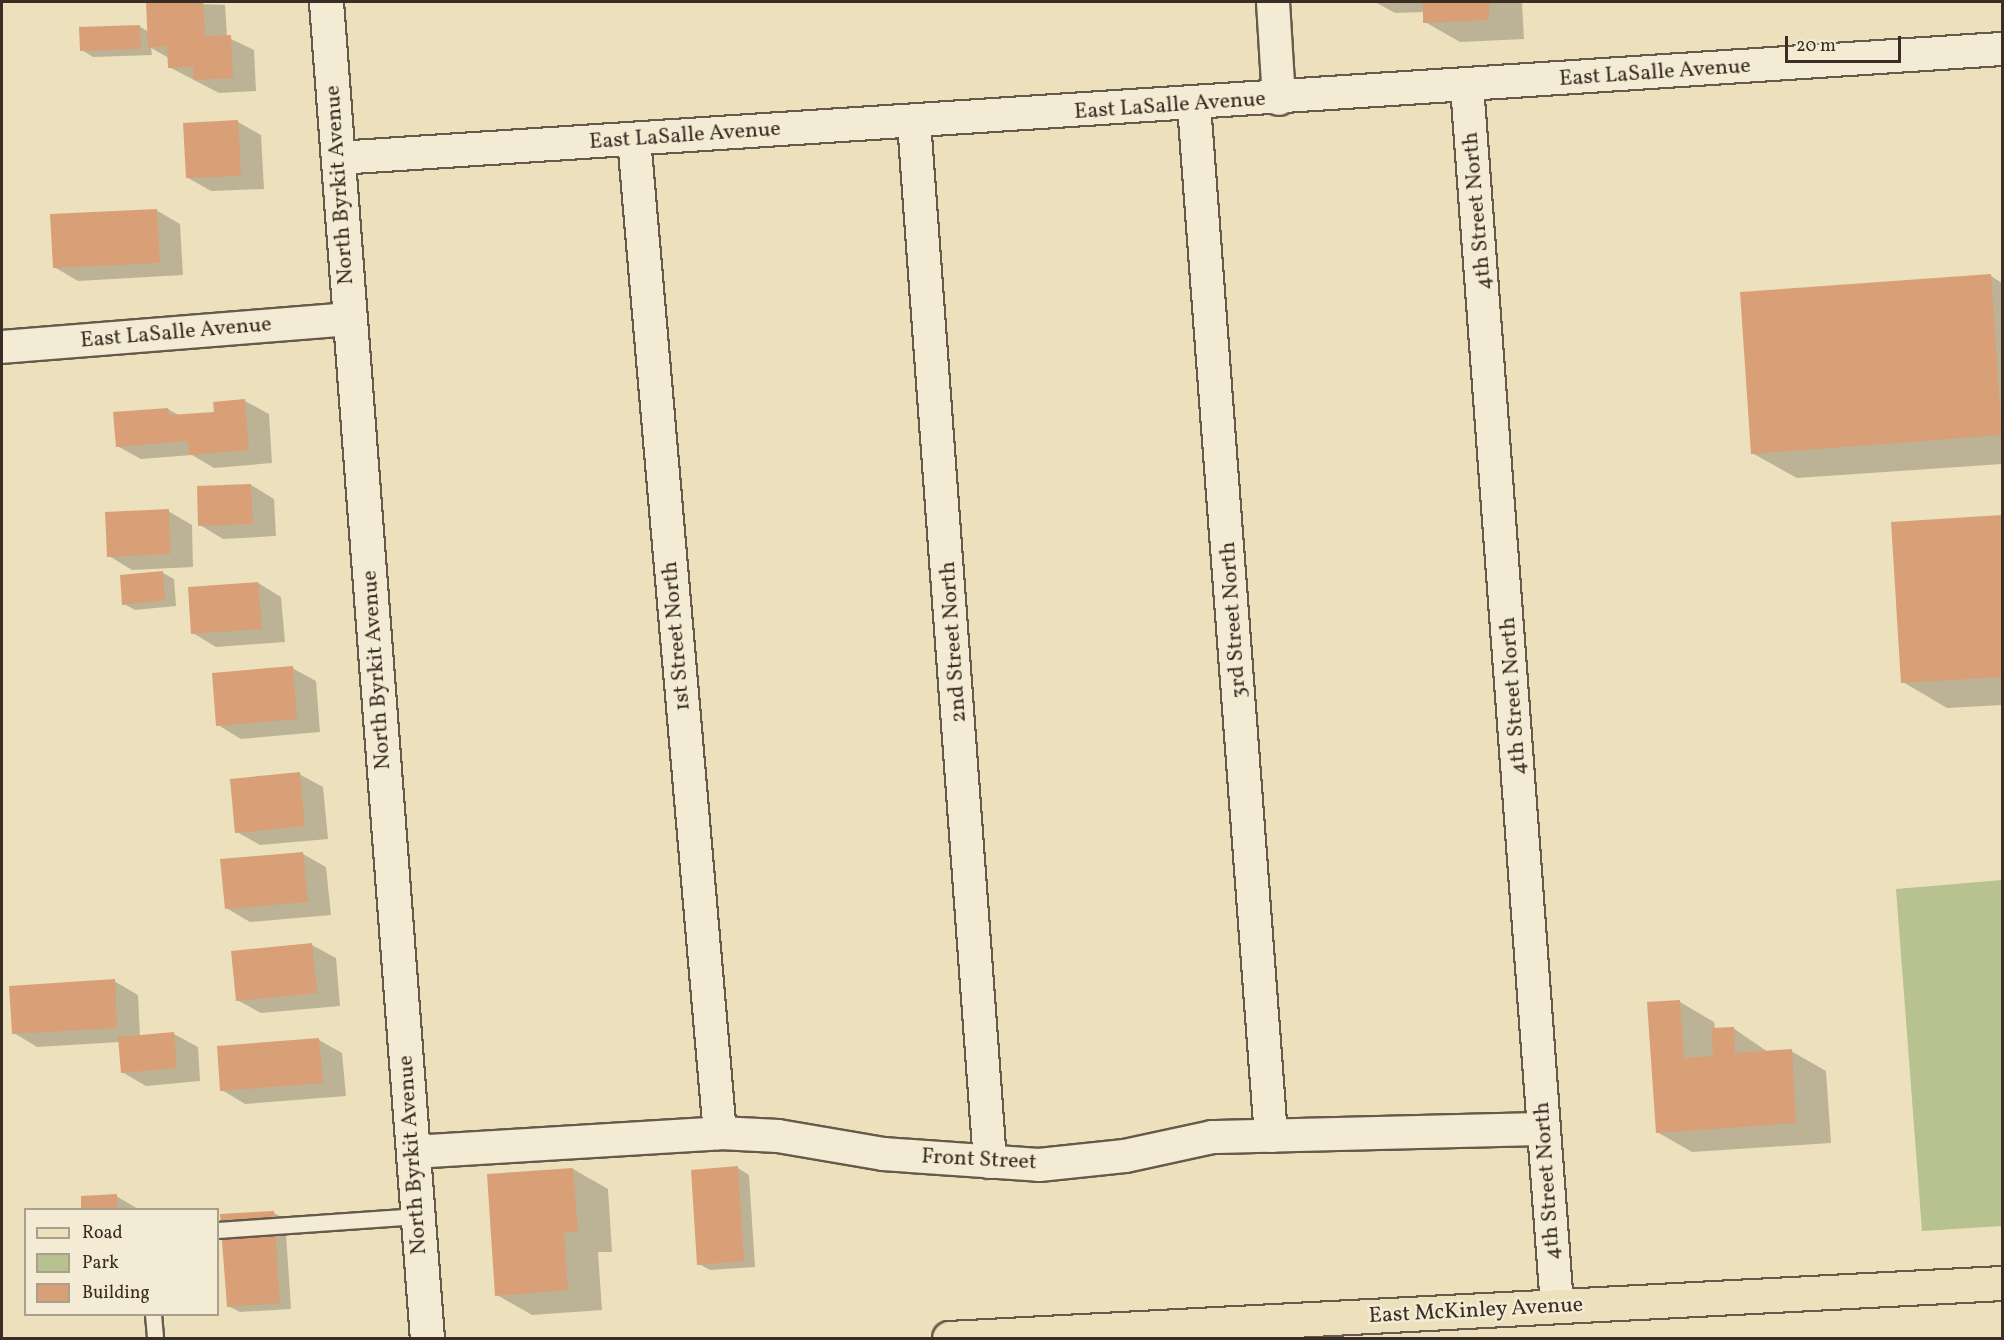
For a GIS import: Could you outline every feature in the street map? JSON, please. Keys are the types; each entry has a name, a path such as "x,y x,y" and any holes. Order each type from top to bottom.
{"main road":[{"name":"East McKinley Avenue","path":"949,1338 1024,1336 2002,1283"}],"street":[{"name":"North Byrkit Avenue","path":"326,2 427,1338"},
{"path":"1273,2 1280,99"},
{"name":"East LaSalle Avenue","path":"338,158 1194,105 2002,49"},
{"name":"4th Street North","path":"1467,86 1557,1306"},
{"name":"3rd Street North","path":"1194,105 1271,1136"},
{"name":"2nd Street North","path":"914,122 990,1162"},
{"name":"1st Street North","path":"634,139 720,1133"},
{"name":"East LaSalle Avenue","path":"2,347 350,319"},
{"name":"Front Street","path":"413,1152 720,1133 990,1162 1082,1162 1212,1137 1544,1130"}],"lane":[{"path":"219,1230 417,1216"},
{"path":"153,1316 154,1338"}],"green space":[{"path":"2002,880 2002,1226 1922,1231 1896,889"}],"building":[{"path":"146,2 203,2 205,36 231,35 233,78 194,80 193,67 168,68 167,46 148,48"},
{"path":"1423,2 1489,2 1489,20 1423,23"},
{"path":"140,25 141,49 80,51 79,27"},
{"path":"238,120 241,176 186,178 183,123"},
{"path":"157,209 160,263 53,268 50,214"},
{"path":"1991,274 2002,435 1751,454 1740,292"},
{"path":"245,399 249,450 189,455 188,441 116,447 113,412 168,408 169,415 214,412 213,402"},
{"path":"251,484 253,524 198,526 197,486"},
{"path":"169,509 170,554 107,557 105,512"},
{"path":"2002,515 2002,677 1901,683 1891,522"},
{"path":"163,571 165,600 122,605 120,575"},
{"path":"258,582 262,629 191,634 188,587"},
{"path":"293,666 297,719 216,726 212,673"},
{"path":"300,772 305,826 235,833 230,779"},
{"path":"303,852 308,902 225,909 220,859"},
{"path":"312,943 317,993 236,1001 231,951"},
{"path":"115,979 117,1028 12,1034 9,986"},
{"path":"1680,1000 1684,1058 1713,1056 1711,1028 1734,1027 1735,1053 1792,1049 1796,1123 1656,1133 1647,1002"},
{"path":"174,1032 177,1068 121,1073 118,1037"},
{"path":"319,1038 323,1083 220,1091 217,1046"},
{"path":"738,1166 744,1261 697,1265 691,1170"},
{"path":"573,1168 578,1232 564,1233 568,1290 495,1296 487,1174"},
{"path":"117,1194 117,1208 81,1208 81,1196"},
{"path":"274,1211 280,1303 227,1307 220,1214"}]}
